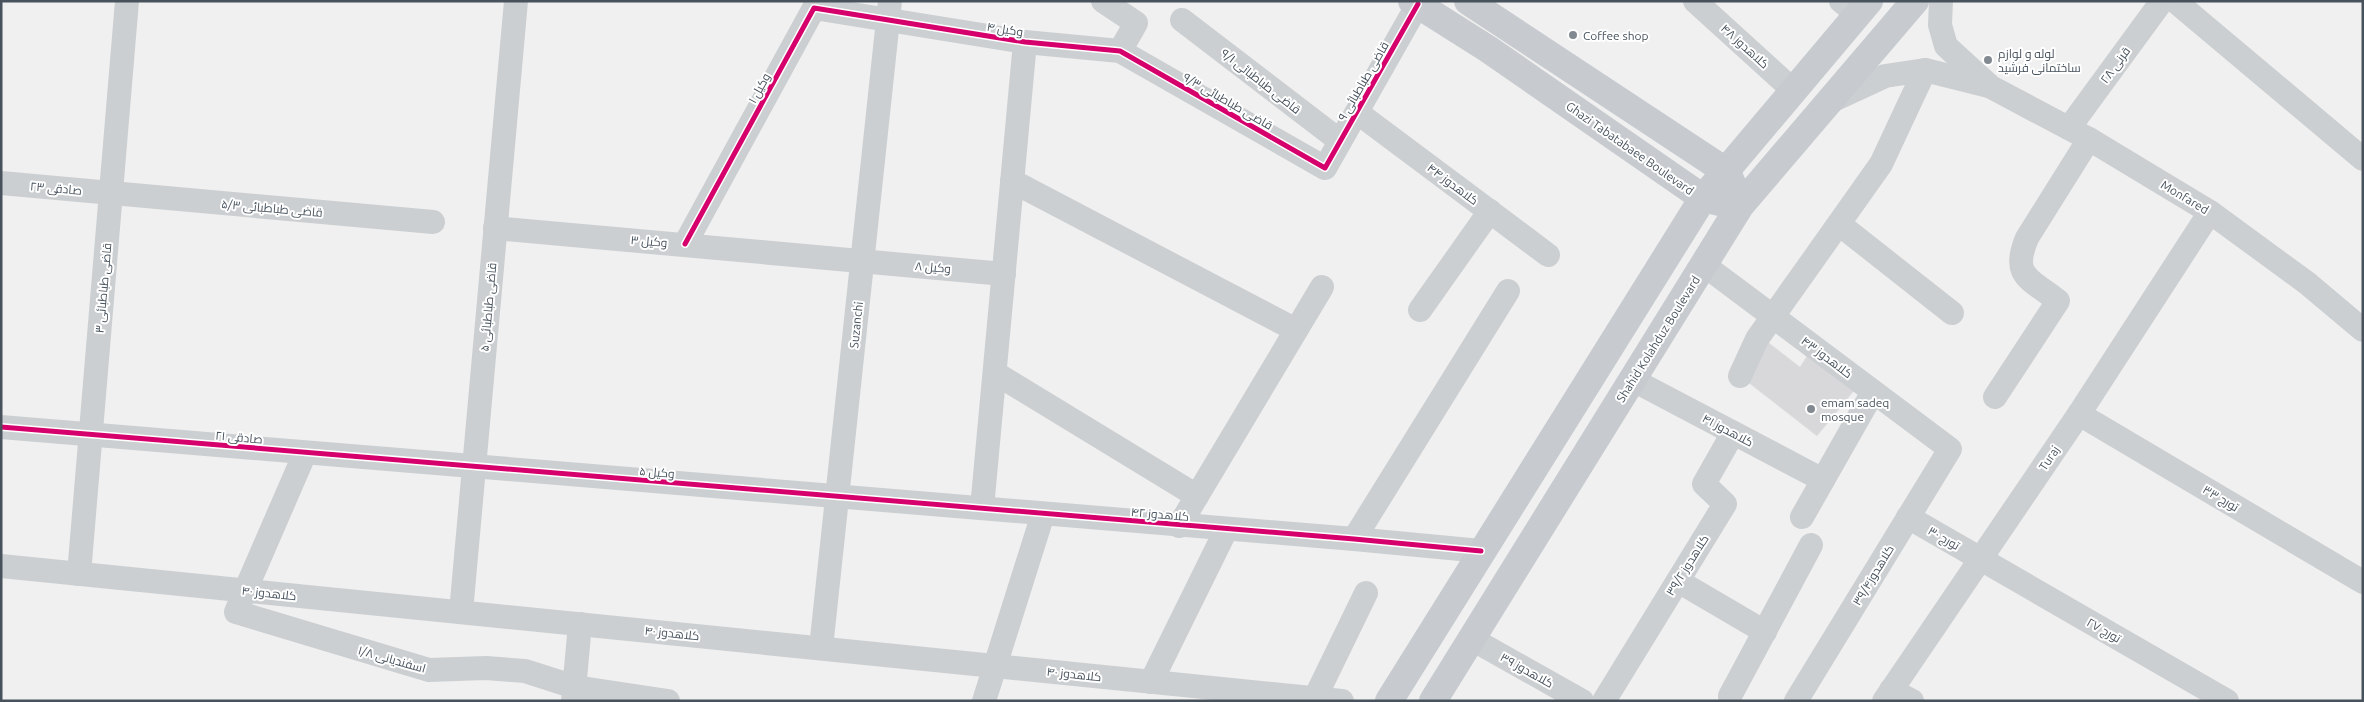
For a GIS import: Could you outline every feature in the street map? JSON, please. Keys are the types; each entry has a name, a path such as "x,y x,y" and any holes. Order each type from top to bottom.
{"main road":[{"path":"1468,1 1727,172 1740,206"},
{"name":"Shahid Kolahduz Boulevard","path":"1433,701 1740,206 1915,1"},
{"name":"Ghazi Tabatabaee Boulevard","path":"1415,3 1488,49 1703,198 1740,206"},
{"path":"1389,701 1703,198 1794,91 1856,6"}],"street":[{"name":"قاضی طباطبائی ۳","path":"79,574 127,1"},
{"name":"قاضی طباطبائی ۵","path":"461,612 516,1"},
{"path":"1103,1 1136,23 1120,51"},
{"name":"کلاهدوز ۴۸","path":"1695,1 1794,91"},
{"path":"1941,1 1940,25 1946,46 1991,87"},
{"name":"قرنی ۲۸","path":"1995,397 2058,301 2028,278 2020,267 2020,256 2079,133 2162,1"},
{"path":"2176,1 2363,159"},
{"name":"قاضی طباطبائی ۹","path":"1325,168 1358,113 1415,3"},
{"name":"وکيل ۱","path":"685,244 814,8 889,11"},
{"name":"وکيل ۴","path":"889,11 1025,42 1120,51"},
{"name":"Suzanchi","path":"821,648 889,11"},
{"name":"قاضی طباطبائی ۹/۱","path":"1182,20 1340,142"},
{"path":"982,508 1025,42"},
{"name":"قاضی طباطبائی ۹/۳","path":"1120,51 1325,168"},
{"path":"1829,102 1885,76 1925,70 1991,87"},
{"path":"1740,376 1757,339 1881,164 1925,70"},
{"name":"Monfared","path":"1991,87 2079,133 2210,212 2308,283 2363,330"},
{"name":"کلاهدوز ۴۴","path":"1358,113 1548,256"},
{"path":"1012,181 1296,330"},
{"name":"صادقی ۲۳","path":"1,184 111,193"},
{"name":"قاضی طباطبائی ۵/۳","path":"111,193 433,222"},
{"path":"1420,310 1490,211"},
{"name":"Turaj","path":"1887,695 2079,414 2210,212"},
{"path":"1840,224 1952,313"},
{"name":"وکيل ۳","path":"495,228 862,261"},
{"name":"وکيل ۸","path":"862,261 1004,274"},
{"name":"کلاهدوز ۴۳","path":"1704,265 1950,449"},
{"path":"1179,526 1322,287"},
{"path":"1354,539 1508,291"},
{"path":"995,372 1197,496"},
{"name":"کلاهدوز ۴۱","path":"1633,380 1823,480"},
{"path":"1802,517 1873,392"},
{"name":"تورج ۳۳","path":"2079,414 2363,582"},
{"name":"صادقی ۲۱","path":"1,427 474,467"},
{"name":"کلاهدوز ۳۹/۲","path":"1604,701 1725,504 1704,484 1733,433"},
{"name":"کلاهدوز۳۹/۴","path":"1796,701 1950,449"},
{"path":"244,590 306,452"},
{"name":"وکيل ۵","path":"474,467 838,497"},
{"name":"کلاهدوز ۴۲","path":"838,497 1481,551"},
{"path":"984,701 1043,514"},
{"name":"تورج ۳۰","path":"1908,517 1980,559"},
{"path":"1151,682 1226,530"},
{"path":"1730,696 1811,545"},
{"name":"تورج ۲۷","path":"1980,559 2227,701"},
{"name":"کلاهدوز ۴۰","path":"1,566 1342,701"},
{"path":"1678,581 1765,632"},
{"name":"اسفندیانی ۱/۸","path":"244,590 236,612 429,670 486,668 525,671 574,694"},
{"path":"1315,698 1366,593"},
{"path":"580,624 574,694 668,701"},
{"name":"کلاهدوز ۳۹","path":"1472,638 1582,701"},
{"path":"1887,695 1912,701"}],"building":[{"name":"emam sadeq mosque","path":"1760,336 1800,367 1813,347 1861,382 1817,436 1740,376"}],"cycle path":[{"path":"685,244 814,8 1025,42 1120,51 1325,168 1418,4"},
{"path":"1,427 1481,551"}],"place":[{"name":"Coffee shop","path":"1573,35"},
{"name":"لوله و لوازم ساختمانی فرشید","path":"1988,60"},
{"name":"emam sadeq mosque","path":"1811,409"}]}
